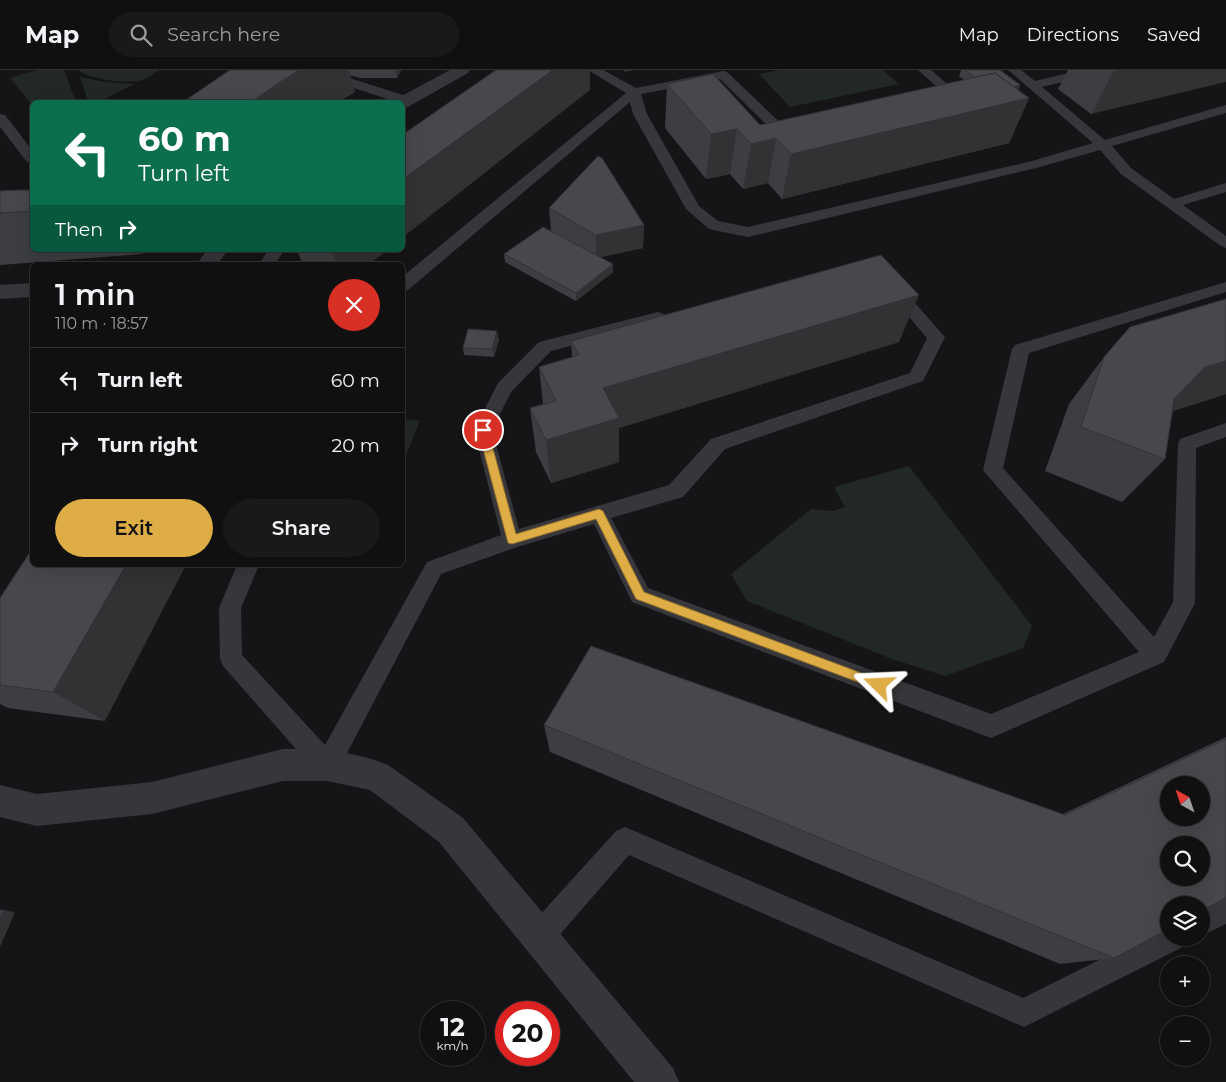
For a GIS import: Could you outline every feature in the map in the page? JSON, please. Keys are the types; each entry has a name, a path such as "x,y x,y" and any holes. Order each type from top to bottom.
{"street":[{"path":"405,102 462,70"},
{"path":"208,262 216,252"},
{"path":"0,292 30,290"},
{"path":"0,801 37,810 152,798 283,765 327,765 377,776 451,830 659,1082"}],"lane":[{"path":"313,70 399,100"},
{"path":"594,70 634,92 640,114 693,209 713,225 748,232 1036,164 1226,109"},
{"path":"924,70 962,102 943,106"},
{"path":"1014,70 1103,144 1126,171 1226,243"},
{"path":"1034,85 1096,70"},
{"path":"405,283 634,92 723,74 790,140 809,136"},
{"path":"0,118 30,156"},
{"path":"1172,204 1226,187"},
{"path":"247,567 230,608 231,659 327,765 434,568 512,540 676,491 718,444 917,377 936,337 883,278"},
{"path":"1156,655 993,470 1021,349 1226,288"},
{"path":"512,540 483,430 504,388 545,346 669,315"},
{"path":"599,514 640,595 991,726 1156,655 1184,603 1187,444 1226,430"},
{"path":"539,937 625,840 1024,1013 1160,944"},
{"path":"1210,917 1226,909"}],"shaded area":[{"path":"36,70 64,70 75,100 30,100 30,103 10,78"},
{"path":"78,70 160,70 141,80 124,82 91,76"},
{"path":"780,70 883,70 899,84 790,107 759,74"},
{"path":"80,77 105,82 134,84 103,100 87,100"},
{"path":"405,419 420,421 405,458"},
{"path":"909,466 1032,626 1023,648 945,676 892,659 747,601 731,574 811,509 833,511 845,507 834,487"}],"building":[{"path":"230,70 299,70 254,100 186,100"},
{"path":"496,70 553,70 405,178 405,133"},
{"path":"965,70 1000,70 1020,85 1014,87 995,73 974,77"},
{"path":"995,73 1029,98 791,154 776,138 751,144 737,129 711,134 667,84 713,74 760,125"},
{"path":"598,156 602,158 644,225 596,235 549,208"},
{"path":"30,190 30,211 0,213 0,191"},
{"path":"543,227 613,264 576,293 504,254"},
{"path":"881,255 919,295 603,388 619,418 546,440 530,408 556,401 539,367 579,355 571,341"},
{"path":"1226,299 1226,361 1205,367 1174,399 1165,459 1081,427 1104,357 1130,327"},
{"path":"468,329 497,331 492,349 463,348"},
{"path":"30,552 30,567 125,567 53,692 0,685 0,598"},
{"path":"591,646 1065,815 1226,739 1226,898 1210,906 1210,896 1160,896 1160,934 1114,958 544,725"},
{"path":"0,910 4,910 0,919"}],"route":[{"path":"483,430 512,540 599,514 640,595 879,685"}]}
